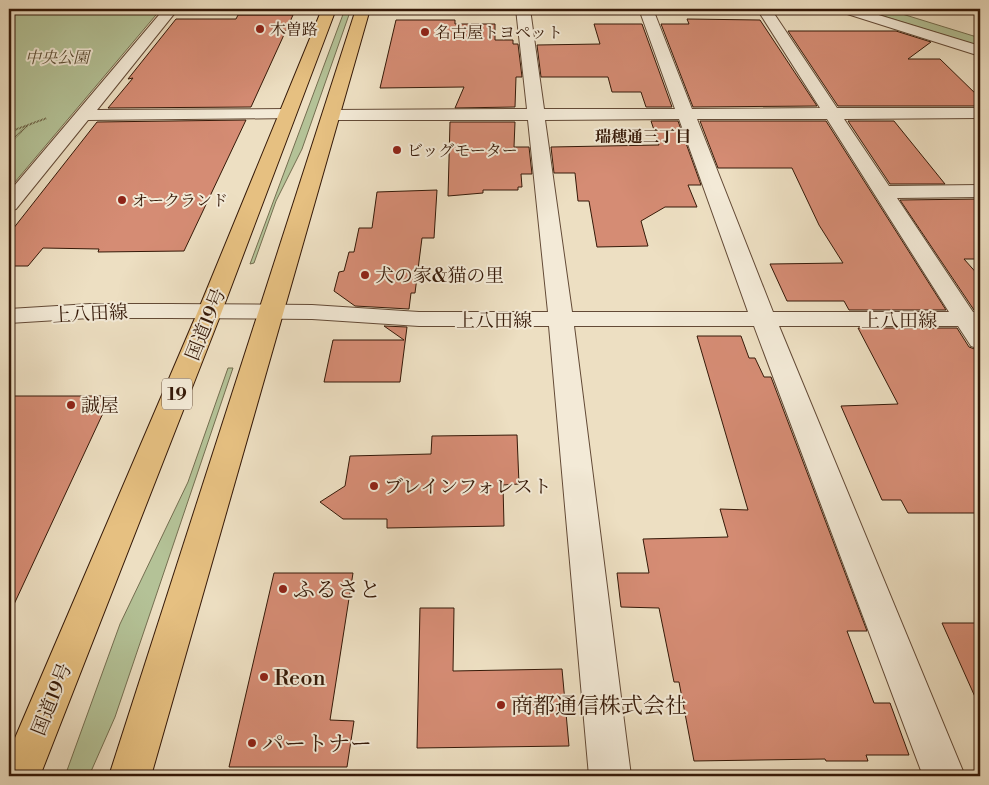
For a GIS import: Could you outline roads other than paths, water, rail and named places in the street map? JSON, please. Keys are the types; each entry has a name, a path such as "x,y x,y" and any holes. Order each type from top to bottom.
{"highway":[{"name":"国道19号","path":"19,776 210,311 328,9"},
{"path":"130,776 363,9"}],"street":[{"path":"9,205 171,9"},
{"path":"523,9 534,115 560,320 610,776"},
{"path":"646,9 764,320 944,776"},
{"path":"764,9 882,192 973,319 980,341"},
{"path":"846,9 980,51"},
{"path":"332,115 980,113"},
{"path":"85,115 287,114"},
{"path":"882,192 980,190"},
{"name":"上八田線","path":"9,316 90,312 210,311 312,312 419,319 973,319"}],"place":[{"name":"木曽路","path":"260,29"},
{"name":"名古屋トヨペット","path":"425,32"},
{"name":"ビッグモーター","path":"397,150"},
{"name":"オークランド","path":"122,200"},
{"name":"犬の家&猫の里","path":"365,275"},
{"name":"誠屋","path":"71,405"},
{"name":"ブレインフォレスト","path":"374,486"},
{"name":"ふるさと","path":"283,589"},
{"name":"Reon","path":"264,677"},
{"name":"商都通信株式会社","path":"501,705"},
{"name":"パートナー","path":"252,743"}],"district":[{"name":"瑞穂通三丁目","path":"643,136"}],"park label":[{"name":"中央公園","path":"57,57"}]}
